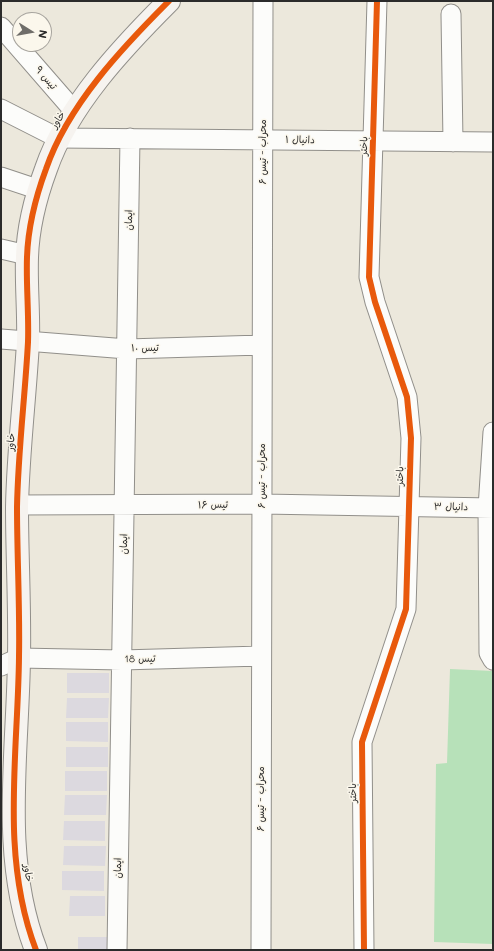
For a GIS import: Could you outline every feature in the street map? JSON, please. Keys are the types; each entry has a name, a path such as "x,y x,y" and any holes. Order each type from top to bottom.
{"street":[{"name":"خاور","path":"36,950 27,928 13,838 10,662 17,505 28,340 27,255 34,209 58,138 121,49 169,1"},
{"name":"محراب - تیس ۶","path":"261,950 263,1"},
{"name":"باختر","path":"364,950 362,742 406,609 411,438 407,397 375,302 369,277 377,1"},
{"path":"451,14 453,142"},
{"name":"تیس ۹","path":"1,27 75,112"},
{"path":"1,109 58,138"},
{"name":"دانیال ۱","path":"58,138 493,142"},
{"name":"ایمان","path":"117,950 130,138"},
{"path":"1,177 40,190"},
{"path":"1,249 27,255"},
{"name":"تیس ۱۰","path":"1,338 127,349 262,345"},
{"path":"493,432 489,653 493,660"},
{"name":"تیس ۱۶","path":"17,505 124,506 262,504 408,506"},
{"name":"دانیال ۳","path":"408,506 491,508"},
{"name":"تیس 18","path":"10,662 261,656"}],"green space":[{"path":"450,669 493,671 493,944 434,942 436,764 447,763"}],"building":[{"path":"67,673 109,673 109,693 67,693"},
{"path":"67,698 109,698 108,718 66,718"},
{"path":"66,722 108,722 108,742 66,741"},
{"path":"66,747 108,747 108,767 66,767"},
{"path":"65,771 107,771 107,791 65,791"},
{"path":"65,795 107,795 106,815 64,815"},
{"path":"64,821 105,821 105,841 63,840"},
{"path":"64,846 106,846 105,866 63,865"},
{"path":"62,871 104,871 104,891 62,890"},
{"path":"70,896 105,896 105,916 69,916"},
{"path":"78,937 108,937 108,950 78,950"}],"cycle path":[{"path":"36,950 25,915 18,879 14,805 14,768 19,657 17,507 28,342 27,268 29,235 33,212 42,179 56,145 68,122 82,100 115,58 169,1"},
{"path":"364,950 362,742 406,609 411,438 407,397 375,302 369,277 377,1"}]}
